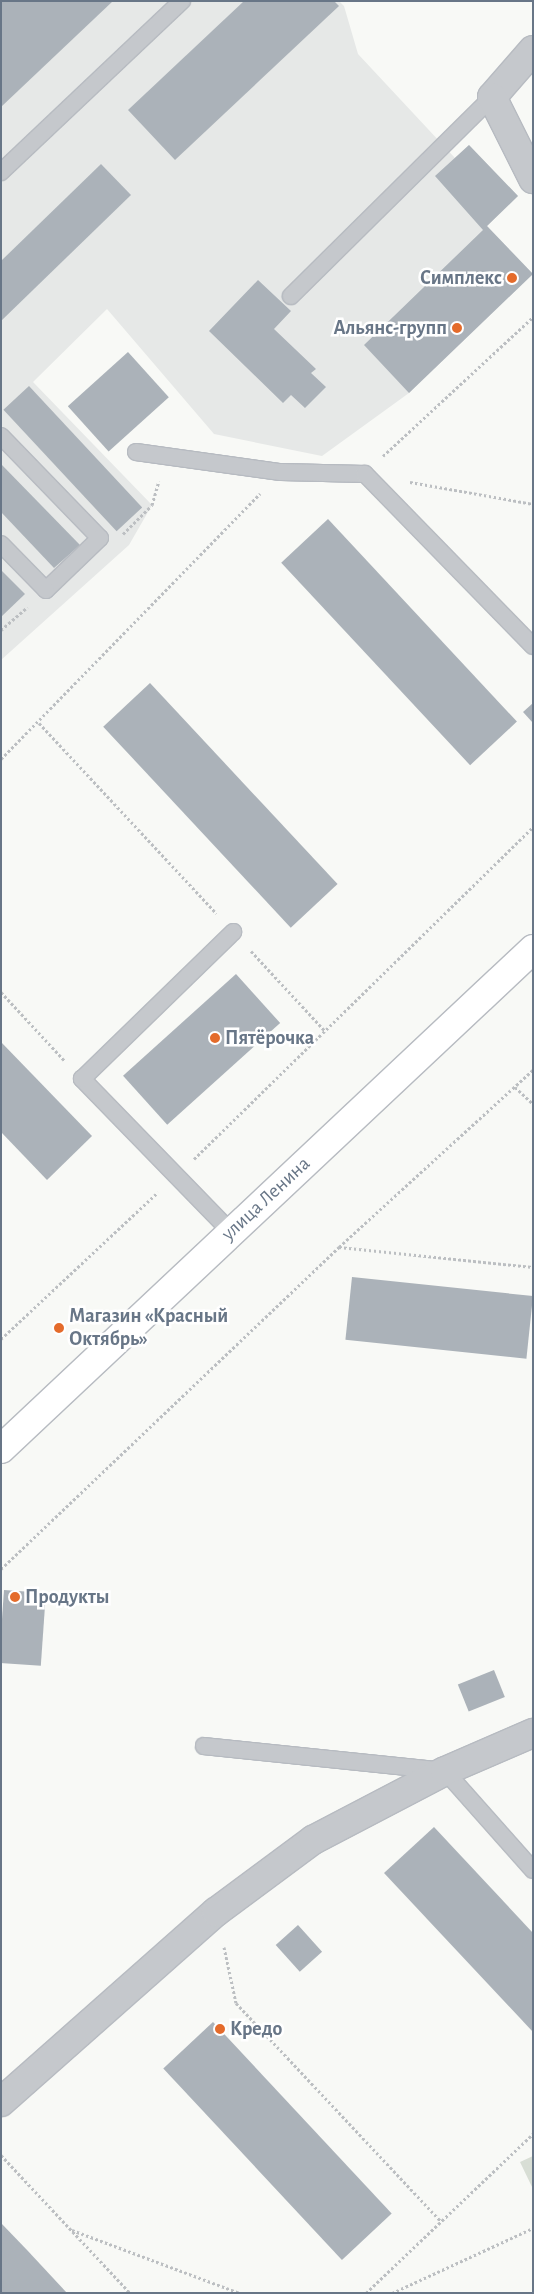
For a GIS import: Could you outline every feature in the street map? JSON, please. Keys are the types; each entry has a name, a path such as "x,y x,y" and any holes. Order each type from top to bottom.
{"main road":[{"name":"улица Ленина","path":"1,1449 533,950"}],"street":[{"path":"533,50 492,96 533,179"},
{"path":"1,2102 216,1912 313,1840 446,1771 533,1733"}],"lane":[{"path":"1,172 182,1"},
{"path":"291,296 492,96"},
{"path":"1,436 100,538 46,590 1,544"},
{"path":"136,452 168,454 281,472 365,474 533,646"},
{"path":"231,1232 82,1079 233,932"},
{"path":"204,1746 446,1771 533,1870"}],"path":[{"path":"365,474 533,317"},
{"path":"100,538 126,533 152,505 168,454"},
{"path":"1,759 39,723 281,472"},
{"path":"365,474 533,504"},
{"path":"1,630 46,590"},
{"path":"39,723 326,1032"},
{"path":"1,1339 176,1176 326,1032 533,827"},
{"path":"1,992 82,1079"},
{"path":"1,1569 339,1247 533,1070"},
{"path":"515,1087 533,1104"},
{"path":"339,1247 533,1267"},
{"path":"216,1912 236,2003 441,2221"},
{"path":"366,2293 533,2134"},
{"path":"1,2155 130,2293"},
{"path":"392,2293 533,2228"},
{"path":"71,2229 240,2293"}],"shaded area":[{"path":"1,1 339,1 344,6 358,54 455,158 469,145 518,196 487,226 533,274 409,393 322,456 214,434 107,309 33,382 152,505 129,545 1,660"},
{"path":"533,2156 533,2189 520,2162"}],"building":[{"path":"1,1 113,1 1,107"},
{"path":"244,1 334,1 339,6 175,160 128,110"},
{"path":"469,145 518,196 487,226 533,274 409,393 364,345 483,230 435,176"},
{"path":"101,164 131,195 1,321 1,261"},
{"path":"258,280 291,311 274,329 316,369 311,373 326,387 305,408 291,395 283,403 209,331"},
{"path":"128,352 169,397 109,452 68,406"},
{"path":"29,386 142,507 117,531 3,410"},
{"path":"1,464 80,545 54,568 1,512"},
{"path":"328,519 517,722 470,765 281,563"},
{"path":"1,570 25,594 1,617"},
{"path":"150,683 338,884 291,928 103,727"},
{"path":"533,703 533,723 523,712"},
{"path":"236,974 280,1023 167,1125 123,1076"},
{"path":"1,1042 92,1136 47,1180 1,1132"},
{"path":"352,1277 533,1296 526,1359 345,1340"},
{"path":"4,1590 46,1593 41,1666 1,1663"},
{"path":"494,1670 505,1697 469,1711 458,1685"},
{"path":"434,1827 533,1933 533,2032 384,1873"},
{"path":"298,1925 322,1952 300,1972 276,1945"},
{"path":"213,2022 392,2214 342,2260 163,2068"},
{"path":"1,2223 27,2250 67,2293 1,2293"}],"place":[{"name":"Симплекс","path":"512,278"},
{"name":"Альянс-групп","path":"457,328"},
{"name":"Пятёрочка","path":"215,1038"},
{"name":"Магазин «Красный Октябрь»","path":"59,1328"},
{"name":"Продукты","path":"15,1597"},
{"name":"Кредо","path":"220,2029"}]}
